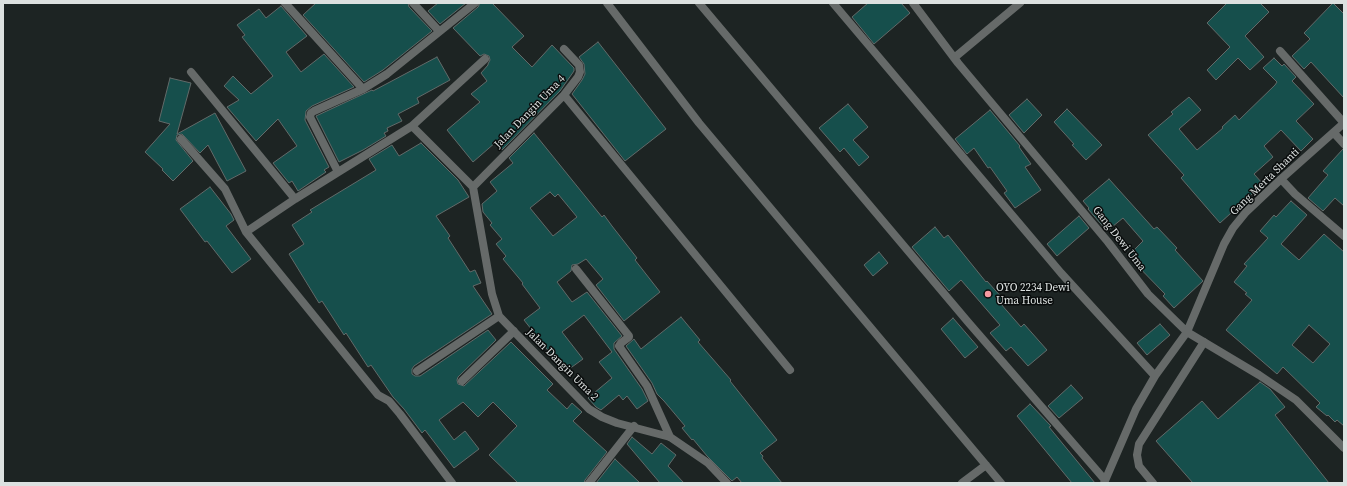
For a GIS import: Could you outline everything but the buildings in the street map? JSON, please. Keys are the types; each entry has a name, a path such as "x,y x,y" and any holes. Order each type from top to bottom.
{"street":[{"path":"285,3 363,89"},
{"path":"413,3 438,32"},
{"path":"338,172 310,117 311,113 363,89 387,74 474,3"},
{"path":"607,3 699,123 1001,483"},
{"path":"699,3 1104,481"},
{"path":"833,3 1061,272 1155,376"},
{"name":"Gang Dewi Uma","path":"913,3 954,58 1098,230 1148,294 1187,332 1259,375 1296,400 1344,448"},
{"path":"954,58 1020,3"},
{"name":"Jalan Dangin Uma 4","path":"473,187 564,95 578,77 580,69 577,62 564,49"},
{"path":"1280,51 1344,123"},
{"path":"246,232 295,199 412,126 485,59"},
{"path":"191,72 295,199"},
{"path":"564,95 790,370"},
{"name":"Gang Merta Shanti","path":"1104,481 1136,409 1155,376 1187,332 1224,244 1233,228 1246,212 1335,135 1344,123"},
{"path":"412,126 473,187"},
{"path":"1335,135 1344,144"},
{"path":"181,139 225,189 246,232 378,395 389,401 400,414 452,483"},
{"path":"1282,181 1344,236"},
{"name":"Jalan Dangin Uma 2","path":"473,187 492,294 499,316 589,409 617,423 670,436 708,463 727,483"},
{"path":"576,269 629,336 629,338 619,346 647,386 670,436"},
{"path":"417,371 499,316"},
{"path":"462,381 514,331"},
{"path":"1153,483 1139,466 1137,456 1139,444 1204,342"},
{"path":"589,483 634,426"},
{"path":"962,483 986,465"}],"place":[{"name":"OYO 2234 Dewi Uma House","path":"988,294"}]}
